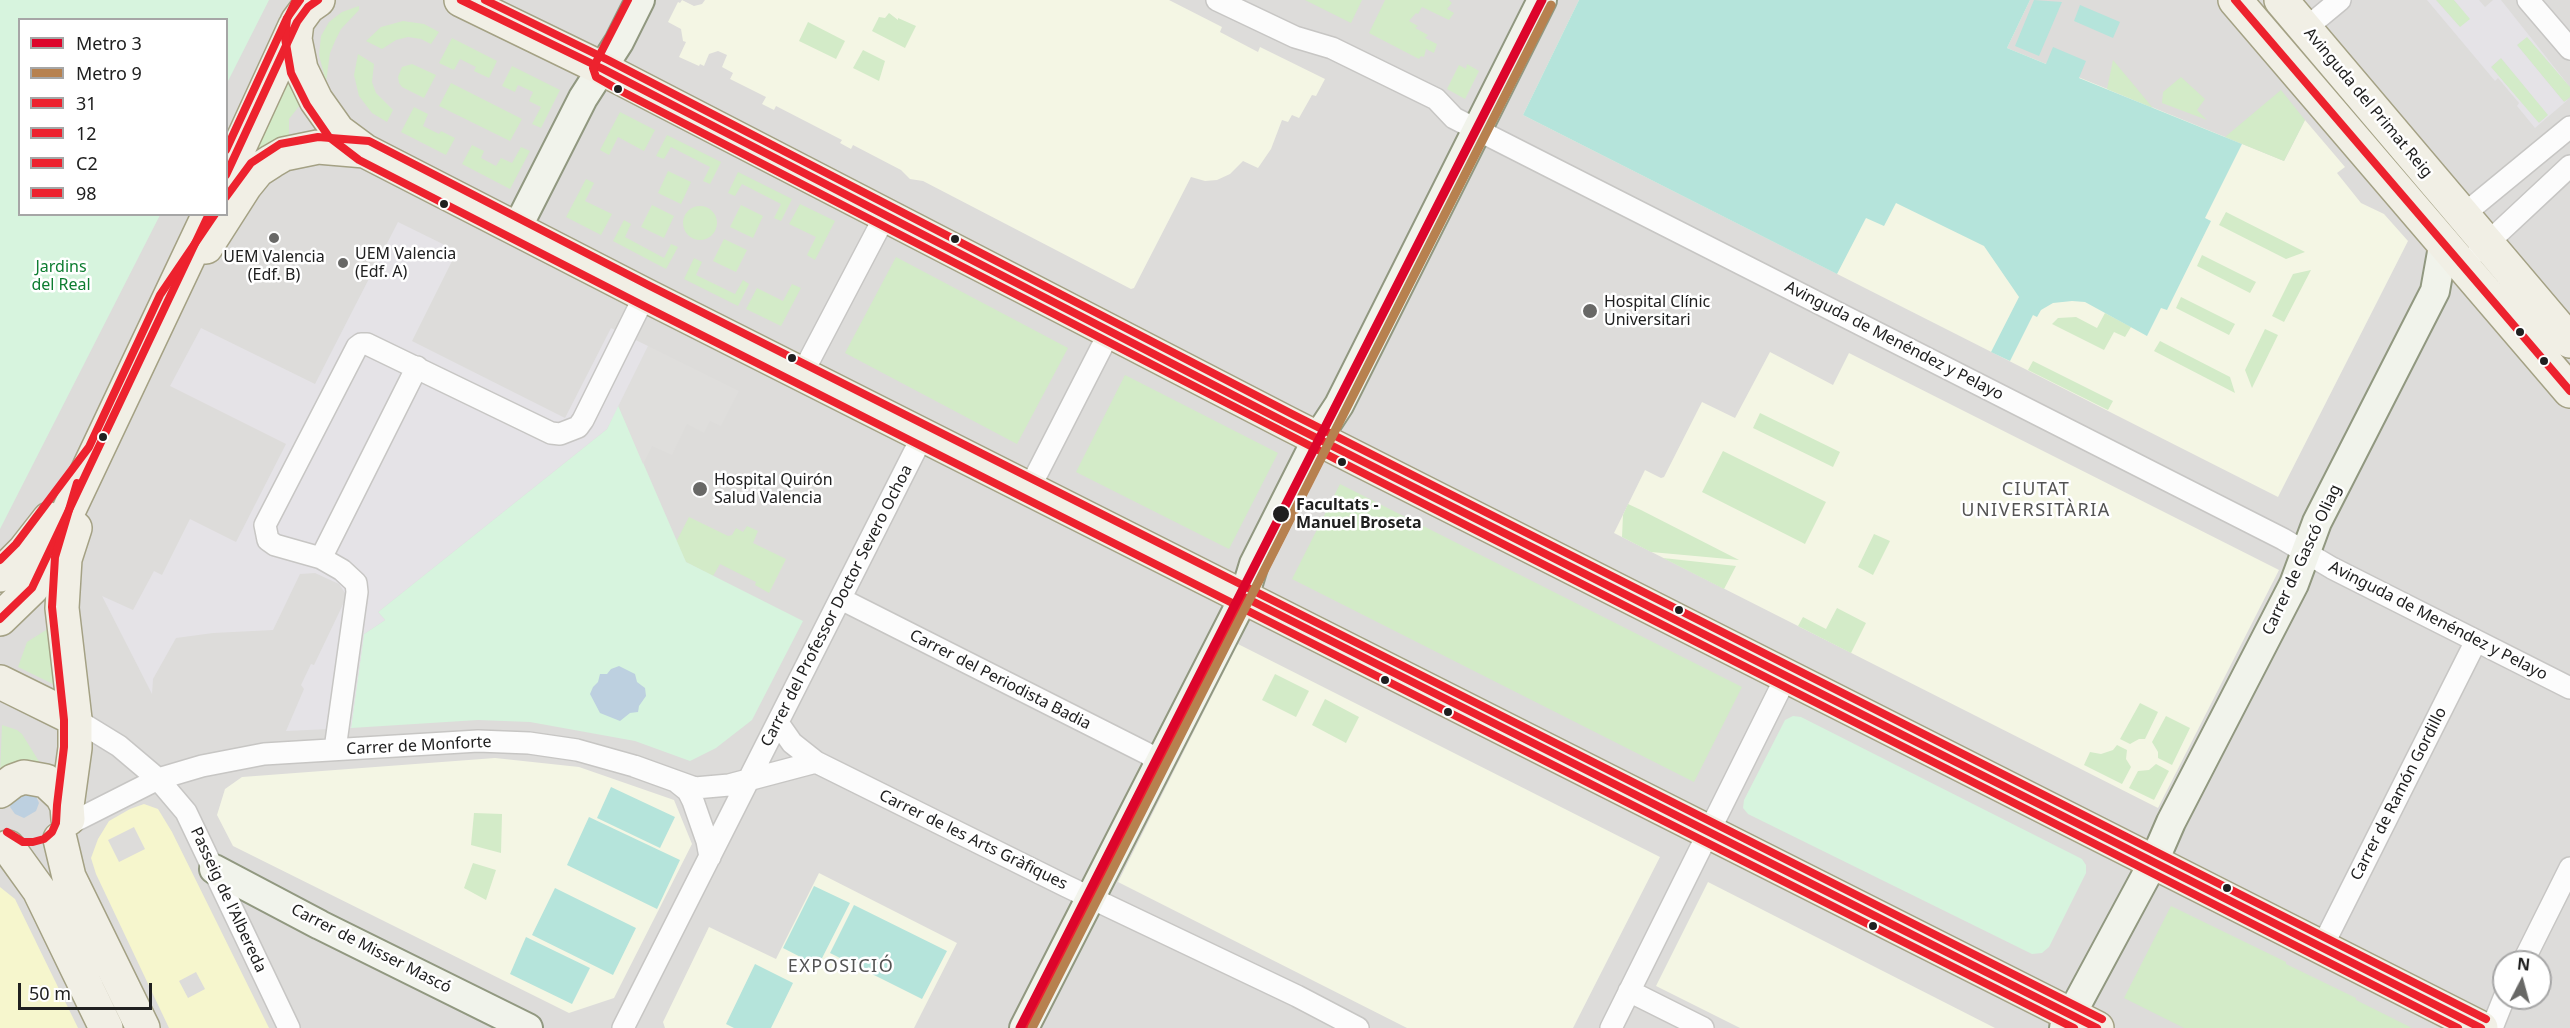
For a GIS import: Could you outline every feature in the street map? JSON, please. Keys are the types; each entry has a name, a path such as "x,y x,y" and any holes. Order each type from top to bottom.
{"main road":[{"path":"461,0 603,69 1110,331 2154,861 2322,947 2464,1024"},
{"name":"Avinguda del Primat Reig","path":"2235,0 2567,384"},
{"name":"Avinguda del Primat Reig","path":"2281,0 2570,341"},
{"path":"308,7 295,39 297,55 315,100 338,131 365,151 645,295 1709,832 2077,1023"},
{"path":"228,172 308,7"},
{"path":"228,214 245,186 258,170 284,154 318,147 365,151"},
{"path":"0,619 32,588 207,216"},
{"path":"169,300 227,216"},
{"path":"0,575 24,551 98,452"},
{"path":"4,844 21,853 35,854 49,848 64,823 75,748 75,718 62,608 65,559 98,452"},
{"path":"0,682 75,718"},
{"path":"0,791 13,781 35,777 55,787 64,823 69,877 142,1028"},
{"path":"4,844 39,890 106,1028"}],"street":[{"path":"517,228 583,98 603,69 640,0"},
{"name":"Avinguda de Menéndez y Pelayo","path":"1217,0 1295,37 1332,48 1426,94 1444,105 1454,118 1477,130 2262,528 2305,553 2570,688"},
{"path":"1024,1028 1244,597 1254,564 1318,437 1339,405 1542,0"},
{"path":"2305,29 2340,0"},
{"path":"2528,0 2570,49"},
{"path":"2570,127 2460,211 2454,254 2487,243 2566,170 2570,152"},
{"path":"802,374 885,216"},
{"name":"Carrer de Gascó Oliag","path":"2077,1023 2171,822 2294,584 2317,522 2454,254"},
{"path":"335,749 357,592 356,583 342,570 321,558 275,545 268,540 265,525 357,347 367,344 551,433 570,432 583,420 645,295"},
{"path":"1029,489 1110,331"},
{"path":"321,558 417,367"},
{"name":"Carrer del Professor Doctor Severo Ochoa","path":"623,1028 752,778 923,435"},
{"name":"Carrer del Periodista Badia","path":"841,599 1148,754 1158,763"},
{"name":"Carrer de Ramón Gordillo","path":"2322,947 2476,641"},
{"path":"1611,1028 1787,675"},
{"name":"Passeig de l'Albereda","path":"75,718 118,746 158,778 186,812 289,1028"},
{"name":"Carrer de les Arts Gràfiques","path":"778,723 792,743 816,762 1297,996 1358,1028"},
{"name":"Carrer de Monforte","path":"64,823 158,778 202,766 264,754 335,749 478,741 529,743 577,750 634,766 677,782"},
{"path":"677,782 695,788 729,785 816,762"},
{"path":"677,782 687,791 693,801 710,857"},
{"path":"2529,950 2570,868"},
{"name":"Carrer de Misser Mascó","path":"214,869 320,925 528,1028"},
{"path":"1629,991 1703,1028"},
{"path":"2492,1028 2499,1010"}],"shaded area":[{"path":"0,0 2570,0 2570,1028 0,1028"},
{"path":"682,0 694,6 702,4 705,0 1169,0 1222,27 1220,32 1258,52 1260,47 1325,79 1316,96 1312,95 1299,118 1292,115 1288,122 1282,120 1271,149 1258,168 1243,161 1230,174 1217,180 1205,181 1191,177 1134,288 1131,289 923,181 910,179 901,170 853,145 851,149 840,143 842,140 776,106 774,110 762,104 766,97 730,79 733,73 722,67 727,55 718,51 709,54 704,66 679,57 686,42 683,41 681,29 668,22 678,2"},
{"path":"1305,0 1362,0 1351,23"},
{"path":"1385,0 1449,0 1452,3 1447,9 1454,13 1449,20 1422,7 1418,14 1416,13 1409,21 1418,26 1415,28 1428,35 1425,38 1437,44 1434,53 1426,49 1424,57 1421,56 1419,59 1369,33"},
{"path":"1579,0 2030,0 2007,48 2284,161 2305,120 2345,167 2337,173 2361,203 2384,214 2408,241 2278,497 1523,115"},
{"path":"1579,0 2030,0 2007,48 2046,64 2053,47 2086,61 2079,78 2242,144 2205,218 2211,221 2167,310 2161,308 2147,336 2085,302 2053,303 2041,310 2037,317 2033,315 2010,361 1991,352 2019,297 1984,246 1896,203 1884,226 1866,218 1837,274 1523,115"},
{"path":"2034,0 2062,2 2039,56 2015,46"},
{"path":"2427,0 2436,0 2460,27 2470,19 2454,0 2479,0 2485,7 2493,0 2501,0 2570,87 2527,37 2517,45 2564,102 2570,98 2535,128 2517,106 2519,103 2498,78 2495,81","holes":["2501,58 2548,115 2539,123 2491,67"]},
{"path":"2436,0 2454,0 2471,19 2460,28"},
{"path":"2080,5 2120,22 2113,38 2074,21"},
{"path":"359,6 359,10 341,29 335,41 330,53 326,82 319,55 321,36 329,22 342,12"},
{"path":"889,13 898,20 898,18 916,26 905,48 872,31 879,17 885,18"},
{"path":"403,21 424,24 439,32 431,44 421,39 408,37 396,40 382,49 366,41 381,27"},
{"path":"808,22 845,41 836,59 799,41"},
{"path":"2527,36 2570,87 2570,97 2564,102 2517,45"},
{"path":"452,38 497,61 489,78 474,71 476,67 460,59 454,70 439,63"},
{"path":"863,50 885,61 879,81 853,68"},
{"path":"358,54 374,64 372,82 376,93 393,110 387,122 372,113 359,96 354,75"},
{"path":"2501,58 2549,115 2538,123 2491,67"},
{"path":"2113,60 2153,108 2107,89"},
{"path":"412,64 436,75 424,98 402,87 399,83 398,77 402,67"},
{"path":"1467,64 1479,71 1465,99 1447,89 1459,65 1466,69"},
{"path":"512,66 560,90 541,128 532,124 541,107 529,101 533,92 518,85 515,92 502,86"},
{"path":"2181,77 2205,99 2197,110 2207,120 2162,103 2163,92"},
{"path":"287,80 300,105 289,119 289,138 252,151"},
{"path":"451,83 522,119 510,141 439,106"},
{"path":"2281,90 2305,120 2284,161 2225,137"},
{"path":"414,107 428,114 423,126 439,134 441,131 455,138 446,155 401,132"},
{"path":"620,112 655,130 644,151 618,137 609,155 600,150"},
{"path":"667,135 721,162 710,184 703,181 710,167 671,147 664,159 656,156"},
{"path":"472,145 484,151 481,158 496,166 501,158 512,163 521,147 530,151 510,189 462,164"},
{"path":"668,171 691,182 681,204 658,193"},
{"path":"738,172 792,199 781,221 774,218 781,204 742,184 735,196 728,193"},
{"path":"586,179 594,183 585,201 612,214 601,235 566,217"},
{"path":"800,204 835,221 815,260 807,255 816,237 789,224"},
{"path":"652,205 674,216 664,238 641,227"},
{"path":"741,205 763,216 753,238 730,227"},
{"path":"700,206 712,211 717,223 712,235 700,240 688,235 683,223 688,211"},
{"path":"2226,212 2305,252 2286,259 2219,225"},
{"path":"624,220 631,224 625,237 664,258 671,244 678,247 666,269 613,241"},
{"path":"398,222 457,251 412,341 565,418 611,328 648,346 607,429 378,612 385,620 364,634 351,728 286,731 304,689 301,685 311,664 314,665 347,596 339,584 315,573 300,574 273,630 213,633 176,638 153,679 152,694 102,596 133,610 154,571 162,575 190,519 236,542 286,444 170,386 201,328 315,384"},
{"path":"724,239 747,250 736,272 713,261"},
{"path":"2202,255 2256,282 2250,293 2197,266"},
{"path":"896,257 1068,348 1017,444 845,353"},
{"path":"694,258 702,262 696,275 735,294 743,280 749,284 738,306 684,279"},
{"path":"2311,270 2284,322 2272,316 2293,274"},
{"path":"792,284 801,288 781,326 746,309 757,288 783,301"},
{"path":"2181,297 2235,324 2229,335 2176,308"},
{"path":"2105,313 2131,327 2125,337 2114,332 2104,350 2052,324 2058,318 2076,317 2097,328"},
{"path":"2265,329 2278,335 2252,388 2245,370"},
{"path":"2160,341 2230,377 2235,393 2154,351"},
{"path":"648,346 739,391 721,426 710,421 704,433 687,424 672,455 652,446 643,464 618,405"},
{"path":"1770,352 1833,385 1849,353 2279,570 2158,808 1614,533 1645,470 1661,478 1664,477 1702,402 1735,418"},
{"path":"2033,361 2113,401 2108,410 2028,370"},
{"path":"1125,375 1278,453 1229,549 1076,472"},
{"path":"1760,413 1840,452 1833,467 1753,428"},
{"path":"1723,451 1826,502 1805,544 1702,492"},
{"path":"1340,484 1742,687 1694,782 1292,579"},
{"path":"1628,504 1739,560 1651,552 1622,537 1623,515"},
{"path":"689,517 728,536 732,535 736,528 743,532 747,526 758,531 753,543 786,559 769,593 755,585 756,582 720,564 713,576 686,562 676,542"},
{"path":"1874,534 1890,541 1873,575 1858,567"},
{"path":"1663,558 1736,566 1724,589"},
{"path":"1837,608 1866,623 1851,653 1798,626 1803,617 1826,629"},
{"path":"54,625 55,685 18,667 27,642"},
{"path":"1238,644 1660,857 1573,1028 1407,1028 1118,882"},
{"path":"619,666 635,674 637,682 645,688 646,696 638,712 630,713 620,721 600,713 590,694 600,674 607,674 611,669"},
{"path":"1275,674 1309,691 1296,717 1262,700"},
{"path":"1325,699 1359,717 1346,743 1312,725"},
{"path":"2140,703 2158,712 2145,739 2139,739 2130,744 2120,739"},
{"path":"2166,716 2190,728 2172,765 2158,758 2158,752 2152,742"},
{"path":"2,725 22,734 40,763 0,775"},
{"path":"2117,745 2127,750 2126,759 2131,767 2122,784 2084,765 2090,752 2101,754 2113,750"},
{"path":"495,758 579,767 674,800 692,844 614,998 569,1013 233,846 217,815 225,789 242,777"},
{"path":"2156,764 2169,771 2154,800 2129,788 2138,771 2149,770"},
{"path":"611,787 675,817 660,848 597,818"},
{"path":"14,794 35,794 39,803 36,811 24,818 15,814 10,807"},
{"path":"474,813 502,814 501,853 471,845"},
{"path":"589,817 680,860 657,909 567,865"},
{"path":"473,863 496,870 486,900 464,888"},
{"path":"819,873 957,943 914,1028 665,1028 663,1022 709,927 776,959"},
{"path":"1708,882 1995,1028 1740,1028 1656,986"},
{"path":"814,886 850,903 818,966 783,948"},
{"path":"555,888 636,928 613,975 532,935"},
{"path":"854,905 947,951 922,999 830,953"},
{"path":"2171,906 2286,962 2412,1028 2184,1028 2124,998"},
{"path":"526,937 590,968 572,1004 510,974"},
{"path":"755,964 793,983 771,1028 734,1028 726,1024"}],"sand":[{"path":"144,804 158,809 172,832 269,1028 169,1028 96,874 91,858 98,839 109,821","holes":["134,827 145,849 119,862 108,840","196,972 205,989 188,998 179,981"]},
{"path":"0,887 15,899 78,1028 0,1028"}],"green space":[{"name":"Jardins del Real","path":"0,0 269,0 228,81 228,18 18,18 18,216 159,216 0,529"},
{"path":"618,405 686,562 803,621 752,720 716,748 690,761 635,741 530,722 478,720 351,728 364,634 385,620 378,612 607,429"},
{"path":"1793,716 1801,717 2082,859 2086,865 2086,873 2049,947 2042,953 2032,954 1748,814 1743,808 1744,800 1785,720"}],"metro line":[{"name":"3","path":"1020,1028 1542,0"},
{"name":"9","path":"1032,1028 1551,5"}],"transit line":[{"name":"12","path":"296,0 287,19 285,38 291,73 307,105 329,137 359,160 2074,1028"},
{"name":"C2","path":"228,146 287,18 300,0"},
{"name":"31","path":"228,171 297,22 308,7 318,0"},
{"name":"31","path":"461,0 603,69 1287,423 2481,1028"},
{"name":"C2","path":"485,0 608,60 1292,414 2486,1019"},
{"name":"12","path":"628,0 593,68 596,77 619,90 1357,470 2458,1028"},
{"name":"98","path":"2235,0 2570,391"},
{"name":"C2","path":"228,194 251,163 280,144 318,137 369,141 650,286 2102,1019"},
{"name":"31","path":"0,619 32,588 208,216"},
{"name":"C2","path":"0,560 16,544 89,447 160,295 214,216"},
{"name":"C2","path":"7,832 23,842 33,842 44,839 52,832 56,823 64,747 64,720 52,607 55,557 77,483"},
{"name":"31","path":"1024,1028 1244,597 2097,1028"}],"place":[{"name":"UEM Valencia (Edf. B)","path":"274,238"},
{"name":"UEM Valencia (Edf. A)","path":"343,263"},
{"name":"Hospital Clínic Universitari","path":"1590,311"},
{"name":"Hospital Quirón Salud Valencia","path":"700,489"},
{"name":"Facultats - Manuel Broseta","path":"1281,514"}],"district":[{"name":"CIUTAT UNIVERSITÀRIA","path":"2036,500"},
{"name":"EXPOSICIÓ","path":"841,967"}]}
